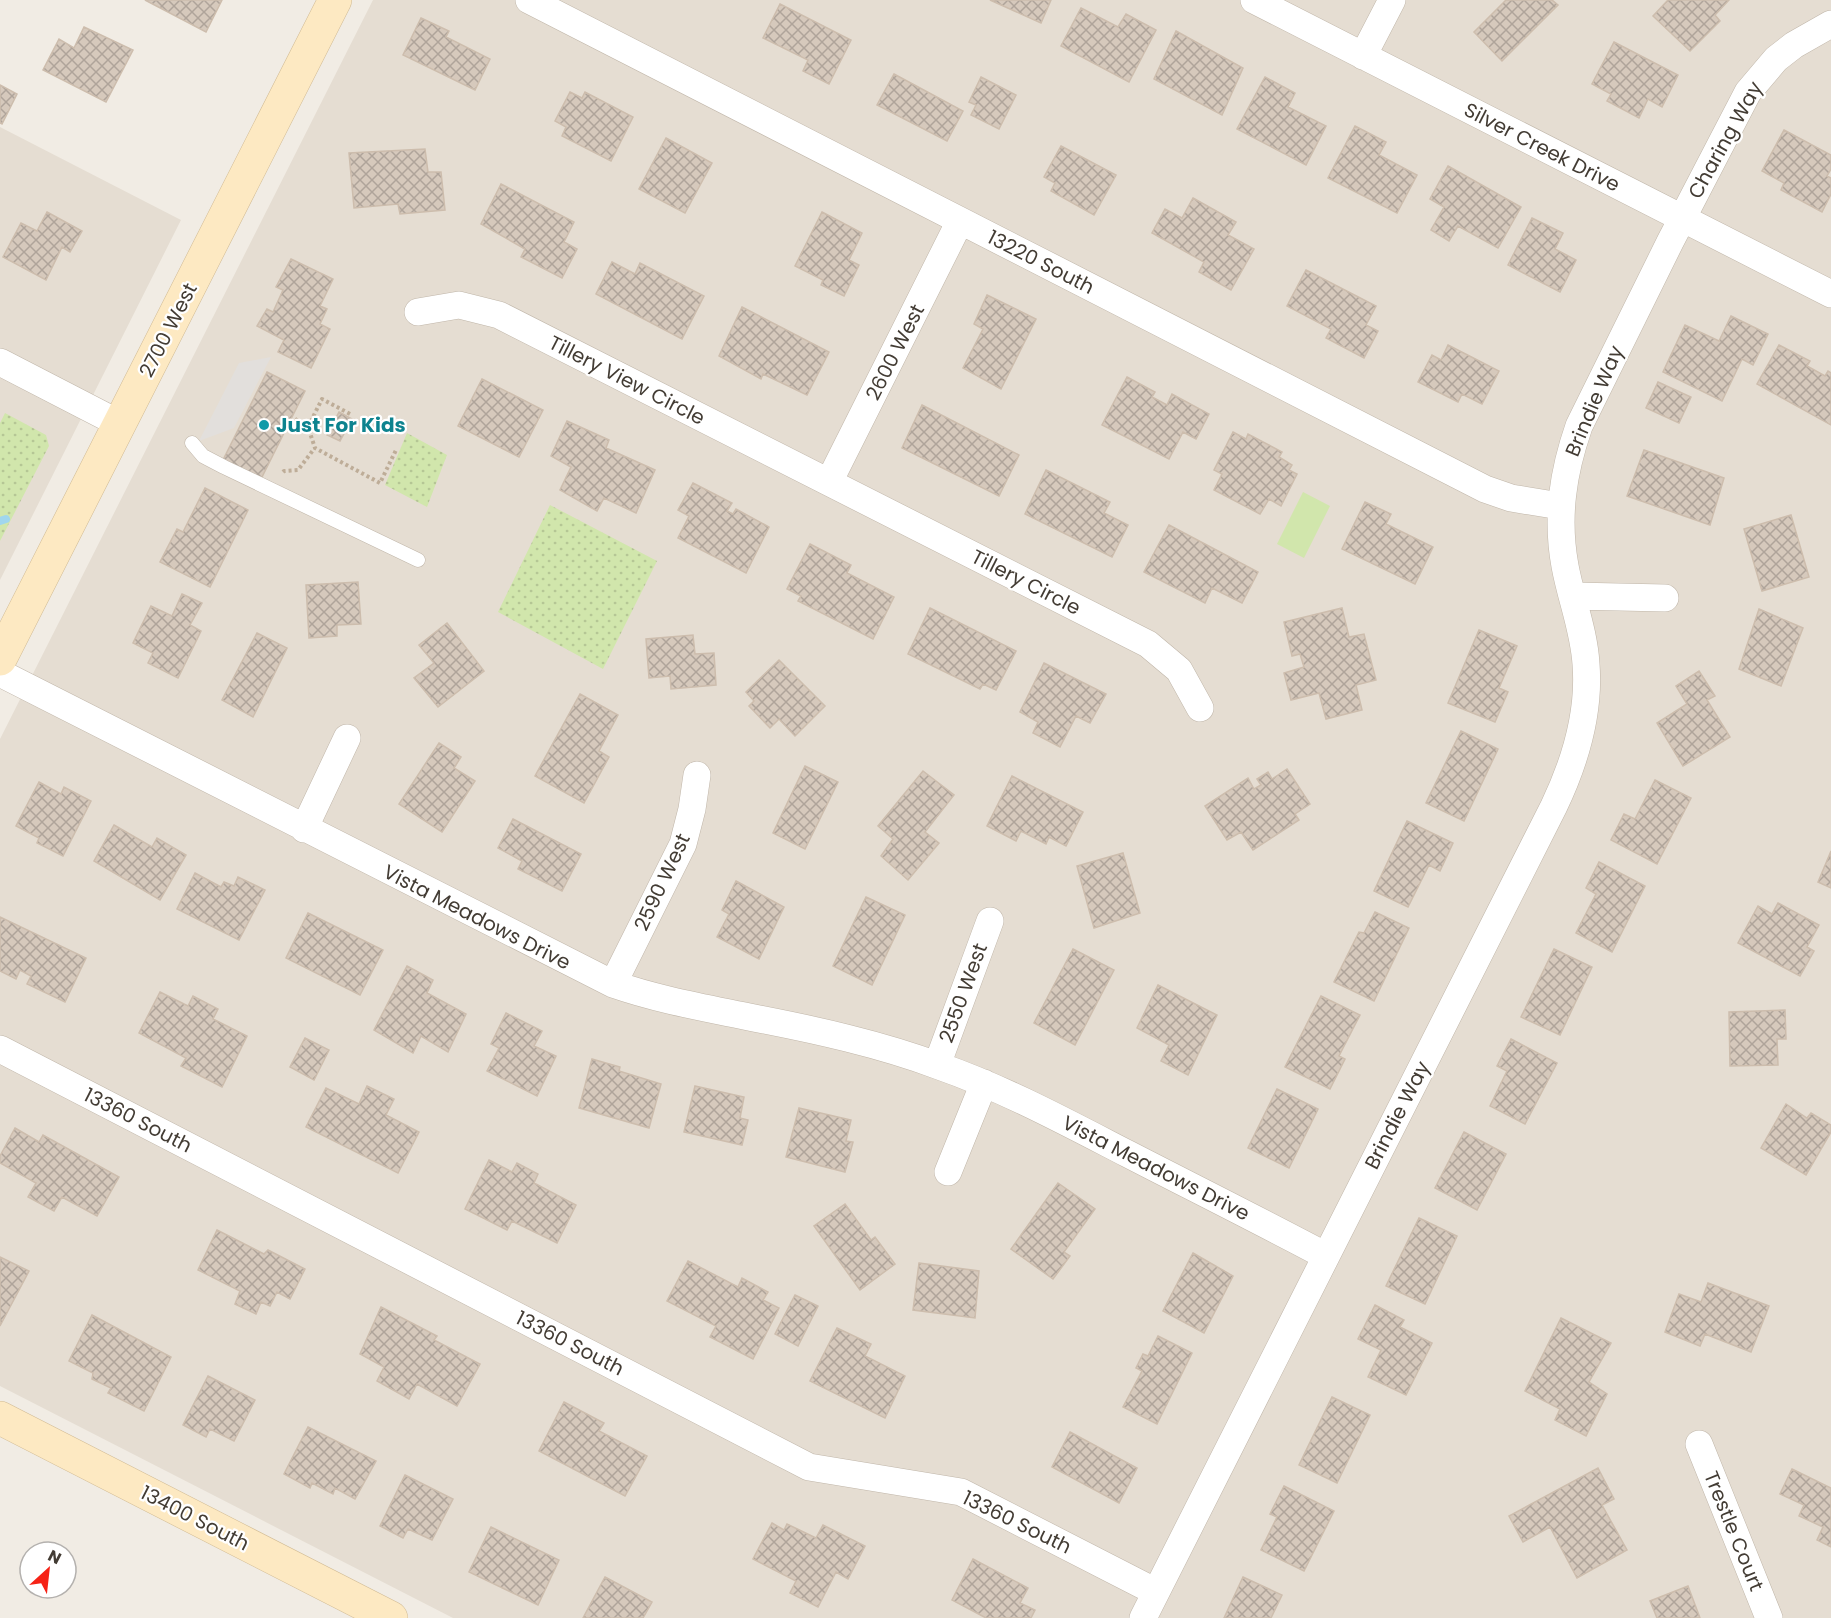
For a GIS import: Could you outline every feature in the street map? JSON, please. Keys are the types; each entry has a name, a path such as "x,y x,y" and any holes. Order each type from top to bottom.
{"main road":[{"name":"2700 West","path":"0,659 335,0"},
{"name":"13400 South","path":"0,1418 391,1618"}],"street":[{"name":"13220 South","path":"529,0 1485,489 1511,498 1560,506"},
{"name":"Silver Creek Drive","path":"1254,0 1831,294"},
{"path":"1363,56 1392,0"},
{"name":"Charing Way","path":"1682,219 1737,111 1761,74 1776,58 1794,45 1831,24"},
{"name":"Brindie Way","path":"1143,1618 1554,806 1574,761 1584,713 1586,665 1581,630 1565,566 1560,506 1568,461 1579,426 1682,219"},
{"name":"2600 West","path":"829,482 960,221"},
{"name":"Tillery View Circle","path":"418,312 459,305 499,315 829,482"},
{"path":"0,362 120,424"},
{"name":"Tillery Circle","path":"829,482 1148,644 1179,670 1200,708"},
{"path":"1573,596 1665,598"},
{"name":"Vista Meadows Drive","path":"0,673 613,984 663,1000 756,1018 854,1041 937,1065 984,1083 1053,1116 1326,1256"},
{"path":"304,828 347,738"},
{"name":"2590 West","path":"613,984 683,844 692,809 697,775"},
{"name":"2550 West","path":"937,1065 990,921"},
{"name":"13360 South","path":"0,1048 809,1467 961,1492 1156,1592"},
{"path":"948,1172 984,1083"},
{"name":"Trestle Court","path":"1699,1444 1770,1618"}],"lane":[{"path":"192,443 203,456 224,467 418,560"}],"path":[{"path":"308,427 322,399 352,415"},
{"path":"295,419 308,427 315,448 380,483 396,450"},
{"path":"280,478 284,471 298,470 315,448"}],"shaded area":[{"path":"373,0 1831,0 1831,1618 453,1618 0,1386 0,739"},
{"path":"0,127 181,220 0,580"},
{"path":"271,357 234,428 199,441 239,363"}],"green space":[{"path":"5,413 46,435 49,446 0,541 0,423"},
{"path":"407,433 447,455 427,507 385,485"},
{"path":"1303,492 1330,506 1304,558 1277,544"},
{"path":"550,505 657,561 603,669 498,612"}],"building":[{"path":"145,0 222,0 206,32"},
{"path":"990,0 1051,0 1041,23"},
{"path":"1506,0 1552,0 1558,5 1502,61 1474,32"},
{"path":"1668,0 1729,0 1715,15 1720,21 1690,51 1653,16"},
{"path":"780,4 851,40 829,84 803,71 808,60 763,38"},
{"path":"1081,8 1118,27 1126,14 1156,30 1129,82 1061,46"},
{"path":"421,18 449,31 446,37 490,59 475,90 403,55"},
{"path":"84,27 133,50 106,102 43,70 59,39 74,48"},
{"path":"1176,31 1243,68 1222,115 1154,79"},
{"path":"1614,42 1678,75 1662,107 1648,99 1639,118 1607,101 1611,94 1592,84"},
{"path":"894,74 963,111 947,141 877,105"},
{"path":"981,77 1016,95 999,129 971,115 976,105 969,102"},
{"path":"1265,77 1295,93 1288,107 1326,126 1306,165 1237,129"},
{"path":"0,85 17,94 2,124 0,123"},
{"path":"570,92 582,98 585,92 633,117 611,161 562,136 566,127 555,121"},
{"path":"1355,126 1386,142 1379,155 1417,175 1397,213 1328,178"},
{"path":"1784,130 1831,155 1831,169 1827,176 1831,178 1831,194 1822,212 1781,190 1784,183 1762,171"},
{"path":"666,138 712,163 685,213 639,189"},
{"path":"1061,146 1116,175 1094,215 1051,191 1055,183 1044,177"},
{"path":"425,149 428,172 441,172 445,210 400,214 398,204 354,208 349,153"},
{"path":"1448,166 1521,207 1498,248 1458,226 1449,241 1431,230 1444,207 1430,199"},
{"path":"501,184 574,222 564,242 577,249 562,278 521,257 525,249 481,224"},
{"path":"1193,198 1236,222 1228,235 1254,249 1231,290 1199,272 1204,262 1152,233 1165,209 1182,218"},
{"path":"47,212 82,231 70,252 62,247 46,280 3,257 21,223 37,231"},
{"path":"822,212 862,233 849,260 859,265 844,296 821,285 823,280 795,266"},
{"path":"1532,218 1563,233 1555,249 1576,260 1560,292 1508,265"},
{"path":"291,259 333,279 320,306 327,309 320,324 330,329 311,368 278,352 284,340 257,326 267,309 273,312 283,290 276,287"},
{"path":"612,262 635,274 640,263 704,296 682,339 596,294"},
{"path":"1306,270 1376,306 1366,325 1378,331 1364,358 1326,338 1331,329 1287,306"},
{"path":"987,295 1036,319 1001,389 963,368 983,329 974,324"},
{"path":"742,307 829,352 807,395 763,374 761,379 719,356"},
{"path":"1731,316 1768,334 1753,365 1742,359 1722,401 1663,372 1685,325 1719,341"},
{"path":"1448,345 1499,371 1482,404 1462,394 1458,402 1418,382 1432,355 1441,360"},
{"path":"1779,345 1810,361 1807,366 1825,376 1828,371 1831,373 1831,425 1757,384"},
{"name":"Just For Kids","path":"267,372 305,391 261,479 223,460"},
{"path":"1127,377 1155,392 1152,397 1167,405 1172,394 1209,414 1196,439 1183,432 1169,459 1102,425"},
{"path":"482,379 543,410 519,457 458,426"},
{"path":"1658,382 1691,397 1679,423 1646,408"},
{"path":"922,405 1019,455 999,496 902,448"},
{"path":"339,412 352,419 340,441 327,435"},
{"path":"567,421 609,440 606,448 655,470 636,513 604,498 597,511 560,490 571,467 551,456"},
{"path":"1233,432 1246,439 1248,434 1282,452 1279,457 1292,465 1289,470 1297,474 1281,506 1269,499 1260,514 1214,490 1222,474 1214,470"},
{"path":"1644,450 1724,478 1710,525 1627,496"},
{"path":"1046,470 1110,502 1104,513 1128,525 1112,557 1025,514"},
{"path":"693,483 732,503 727,511 733,514 736,509 769,527 746,573 678,538 689,516 678,510"},
{"path":"205,488 248,510 210,587 160,562 177,529 183,532"},
{"path":"1365,502 1391,514 1386,524 1433,547 1415,584 1342,549"},
{"path":"1791,515 1809,577 1762,591 1744,529"},
{"path":"1169,525 1258,572 1242,603 1212,588 1205,603 1144,572"},
{"path":"810,544 851,565 847,573 894,597 873,639 798,601 801,596 787,589"},
{"path":"358,582 361,624 337,625 337,636 309,638 306,585"},
{"path":"182,594 202,603 190,625 201,631 178,678 148,663 153,653 133,643 151,606 172,616"},
{"path":"930,608 1016,651 996,690 983,684 980,689 908,654"},
{"path":"1342,608 1349,637 1364,634 1376,680 1356,685 1362,710 1326,719 1319,693 1291,700 1284,673 1304,667 1300,654 1292,656 1284,622"},
{"path":"1759,609 1803,628 1781,686 1739,669"},
{"path":"447,623 484,671 438,707 414,678 434,663 419,645"},
{"path":"1479,630 1517,646 1499,688 1508,692 1495,722 1448,703"},
{"path":"257,633 287,648 253,717 222,700"},
{"path":"693,635 695,654 714,653 716,685 671,689 670,676 649,678 646,639"},
{"path":"779,660 825,706 795,736 779,719 770,728 749,706 754,701 746,692"},
{"path":"1044,663 1106,694 1090,723 1076,716 1060,747 1033,733 1038,722 1020,712"},
{"path":"1699,671 1715,696 1707,700 1730,737 1683,766 1657,723 1687,704 1676,686"},
{"path":"580,694 618,715 599,751 609,757 584,803 535,776"},
{"path":"1461,731 1498,749 1464,821 1426,803"},
{"path":"439,743 461,757 454,768 475,781 442,832 399,804"},
{"path":"805,766 838,782 805,849 773,833"},
{"path":"1287,769 1310,804 1295,814 1299,820 1253,850 1241,832 1227,840 1205,806 1248,778 1254,789 1261,785 1257,779 1268,772 1272,779"},
{"path":"923,771 954,795 925,832 939,843 908,880 881,856 893,839 878,826"},
{"path":"1012,776 1083,812 1066,846 1049,837 1046,844 1021,831 1016,841 987,826"},
{"path":"1655,780 1691,798 1657,864 1611,840 1624,814 1635,819"},
{"path":"39,782 61,794 64,787 91,801 63,856 37,843 39,838 16,826"},
{"path":"513,819 581,854 562,891 518,869 522,861 498,848"},
{"path":"1407,821 1453,843 1440,871 1429,865 1408,907 1374,891"},
{"path":"114,825 152,847 157,838 186,855 160,900 94,861"},
{"path":"1831,851 1831,888 1818,882"},
{"path":"1123,853 1140,913 1094,928 1077,866"},
{"path":"1599,862 1645,886 1612,952 1576,933 1596,894 1586,888"},
{"path":"195,873 221,887 224,882 234,886 238,877 265,890 239,940 177,909"},
{"path":"736,881 784,907 759,959 717,937 729,914 722,910"},
{"path":"866,897 905,915 872,985 833,966"},
{"path":"1778,903 1819,925 1807,947 1814,951 1800,976 1738,943 1758,906 1772,914"},
{"path":"1375,912 1409,928 1374,1001 1334,982 1359,932 1364,933"},
{"path":"308,913 383,950 360,995 286,958"},
{"path":"0,917 86,958 65,1002 27,984 31,976 20,970 16,979 0,971"},
{"path":"1073,949 1114,970 1075,1045 1034,1023"},
{"path":"1554,949 1592,967 1560,1035 1521,1017"},
{"path":"407,966 433,980 427,993 466,1014 448,1052 421,1036 413,1053 374,1030"},
{"path":"1158,985 1217,1015 1188,1075 1161,1061 1169,1045 1137,1028"},
{"path":"160,992 188,1006 193,996 218,1009 213,1019 247,1036 222,1087 181,1066 186,1058 139,1033"},
{"path":"1321,996 1360,1015 1339,1056 1345,1059 1330,1089 1285,1067"},
{"path":"1785,1010 1786,1039 1777,1039 1778,1065 1730,1066 1729,1012"},
{"path":"506,1013 542,1031 534,1046 556,1056 537,1096 487,1071 499,1048 491,1044"},
{"path":"305,1038 329,1050 314,1080 290,1067"},
{"path":"1511,1039 1557,1063 1525,1124 1490,1106 1507,1071 1497,1066"},
{"path":"592,1059 620,1067 619,1071 661,1084 649,1128 579,1108"},
{"path":"367,1086 394,1099 386,1115 419,1132 398,1173 306,1127 326,1088 359,1104"},
{"path":"695,1086 744,1097 740,1118 748,1120 742,1145 684,1132"},
{"path":"1277,1089 1318,1109 1289,1168 1248,1148"},
{"path":"1786,1104 1807,1118 1811,1113 1831,1125 1831,1132 1806,1175 1761,1148"},
{"path":"799,1108 851,1120 846,1141 853,1142 845,1172 786,1157"},
{"path":"15,1128 39,1142 43,1135 119,1177 97,1216 62,1197 54,1211 28,1197 36,1183 0,1163 0,1156"},
{"path":"1464,1132 1506,1154 1477,1210 1435,1188"},
{"path":"489,1160 512,1172 517,1163 538,1174 534,1183 576,1205 557,1243 512,1221 507,1230 465,1209"},
{"path":"1058,1183 1095,1209 1064,1252 1070,1256 1053,1279 1011,1249"},
{"path":"845,1204 871,1240 875,1237 895,1264 860,1290 814,1226"},
{"path":"1419,1218 1457,1236 1425,1304 1386,1286"},
{"path":"217,1230 264,1254 268,1250 305,1269 290,1299 277,1292 270,1306 261,1302 256,1314 235,1304 240,1291 198,1270"},
{"path":"1193,1253 1233,1276 1204,1333 1163,1311"},
{"path":"0,1257 29,1271 0,1326"},
{"path":"688,1261 738,1287 742,1278 768,1292 763,1300 779,1308 753,1359 710,1337 716,1326 667,1301"},
{"path":"919,1263 979,1271 975,1318 913,1310"},
{"path":"1708,1283 1769,1306 1751,1352 1705,1334 1700,1346 1665,1332 1679,1294 1701,1302"},
{"path":"795,1295 818,1306 798,1346 775,1334"},
{"path":"1375,1305 1404,1320 1400,1327 1432,1343 1406,1395 1368,1377 1381,1350 1358,1339"},
{"path":"381,1307 437,1336 434,1340 480,1364 457,1406 417,1384 409,1399 377,1381 384,1367 360,1354"},
{"path":"92,1315 171,1357 144,1411 108,1393 111,1388 92,1379 93,1373 69,1361"},
{"path":"1561,1318 1611,1343 1589,1382 1607,1394 1586,1436 1555,1420 1560,1409 1525,1391"},
{"path":"837,1328 871,1344 865,1356 905,1376 885,1418 810,1381"},
{"path":"1158,1336 1192,1353 1157,1424 1123,1407 1142,1371 1136,1368 1143,1354 1148,1356"},
{"path":"208,1376 255,1400 234,1441 210,1429 206,1437 183,1425"},
{"path":"1332,1397 1370,1415 1337,1483 1299,1465"},
{"path":"564,1402 604,1423 599,1431 647,1456 625,1496 539,1451"},
{"path":"308,1427 376,1461 355,1499 335,1488 333,1494 312,1483 310,1488 284,1474"},
{"path":"1070,1432 1137,1468 1119,1503 1052,1467"},
{"path":"1598,1468 1614,1499 1602,1505 1627,1550 1577,1578 1550,1527 1523,1542 1509,1516"},
{"path":"1792,1469 1831,1488 1831,1547 1817,1540 1823,1527 1799,1516 1804,1505 1780,1494"},
{"path":"405,1475 453,1499 432,1540 408,1529 403,1538 380,1526"},
{"path":"1284,1486 1334,1511 1304,1571 1261,1550 1277,1517 1270,1514"},
{"path":"772,1523 784,1530 787,1524 816,1538 823,1525 865,1546 848,1579 836,1572 818,1607 790,1593 796,1581 753,1559"},
{"path":"491,1527 559,1560 538,1605 469,1572"},
{"path":"973,1559 1028,1588 1020,1603 1035,1610 1031,1618 986,1618 952,1600"},
{"path":"605,1577 652,1602 643,1618 583,1618"},
{"path":"1243,1577 1282,1595 1271,1618 1224,1618"},
{"path":"1688,1586 1700,1618 1657,1618 1650,1601"}],"waterway":[{"path":"0,521 6,519"}],"place":[{"name":"Just For Kids","path":"264,425"}]}
